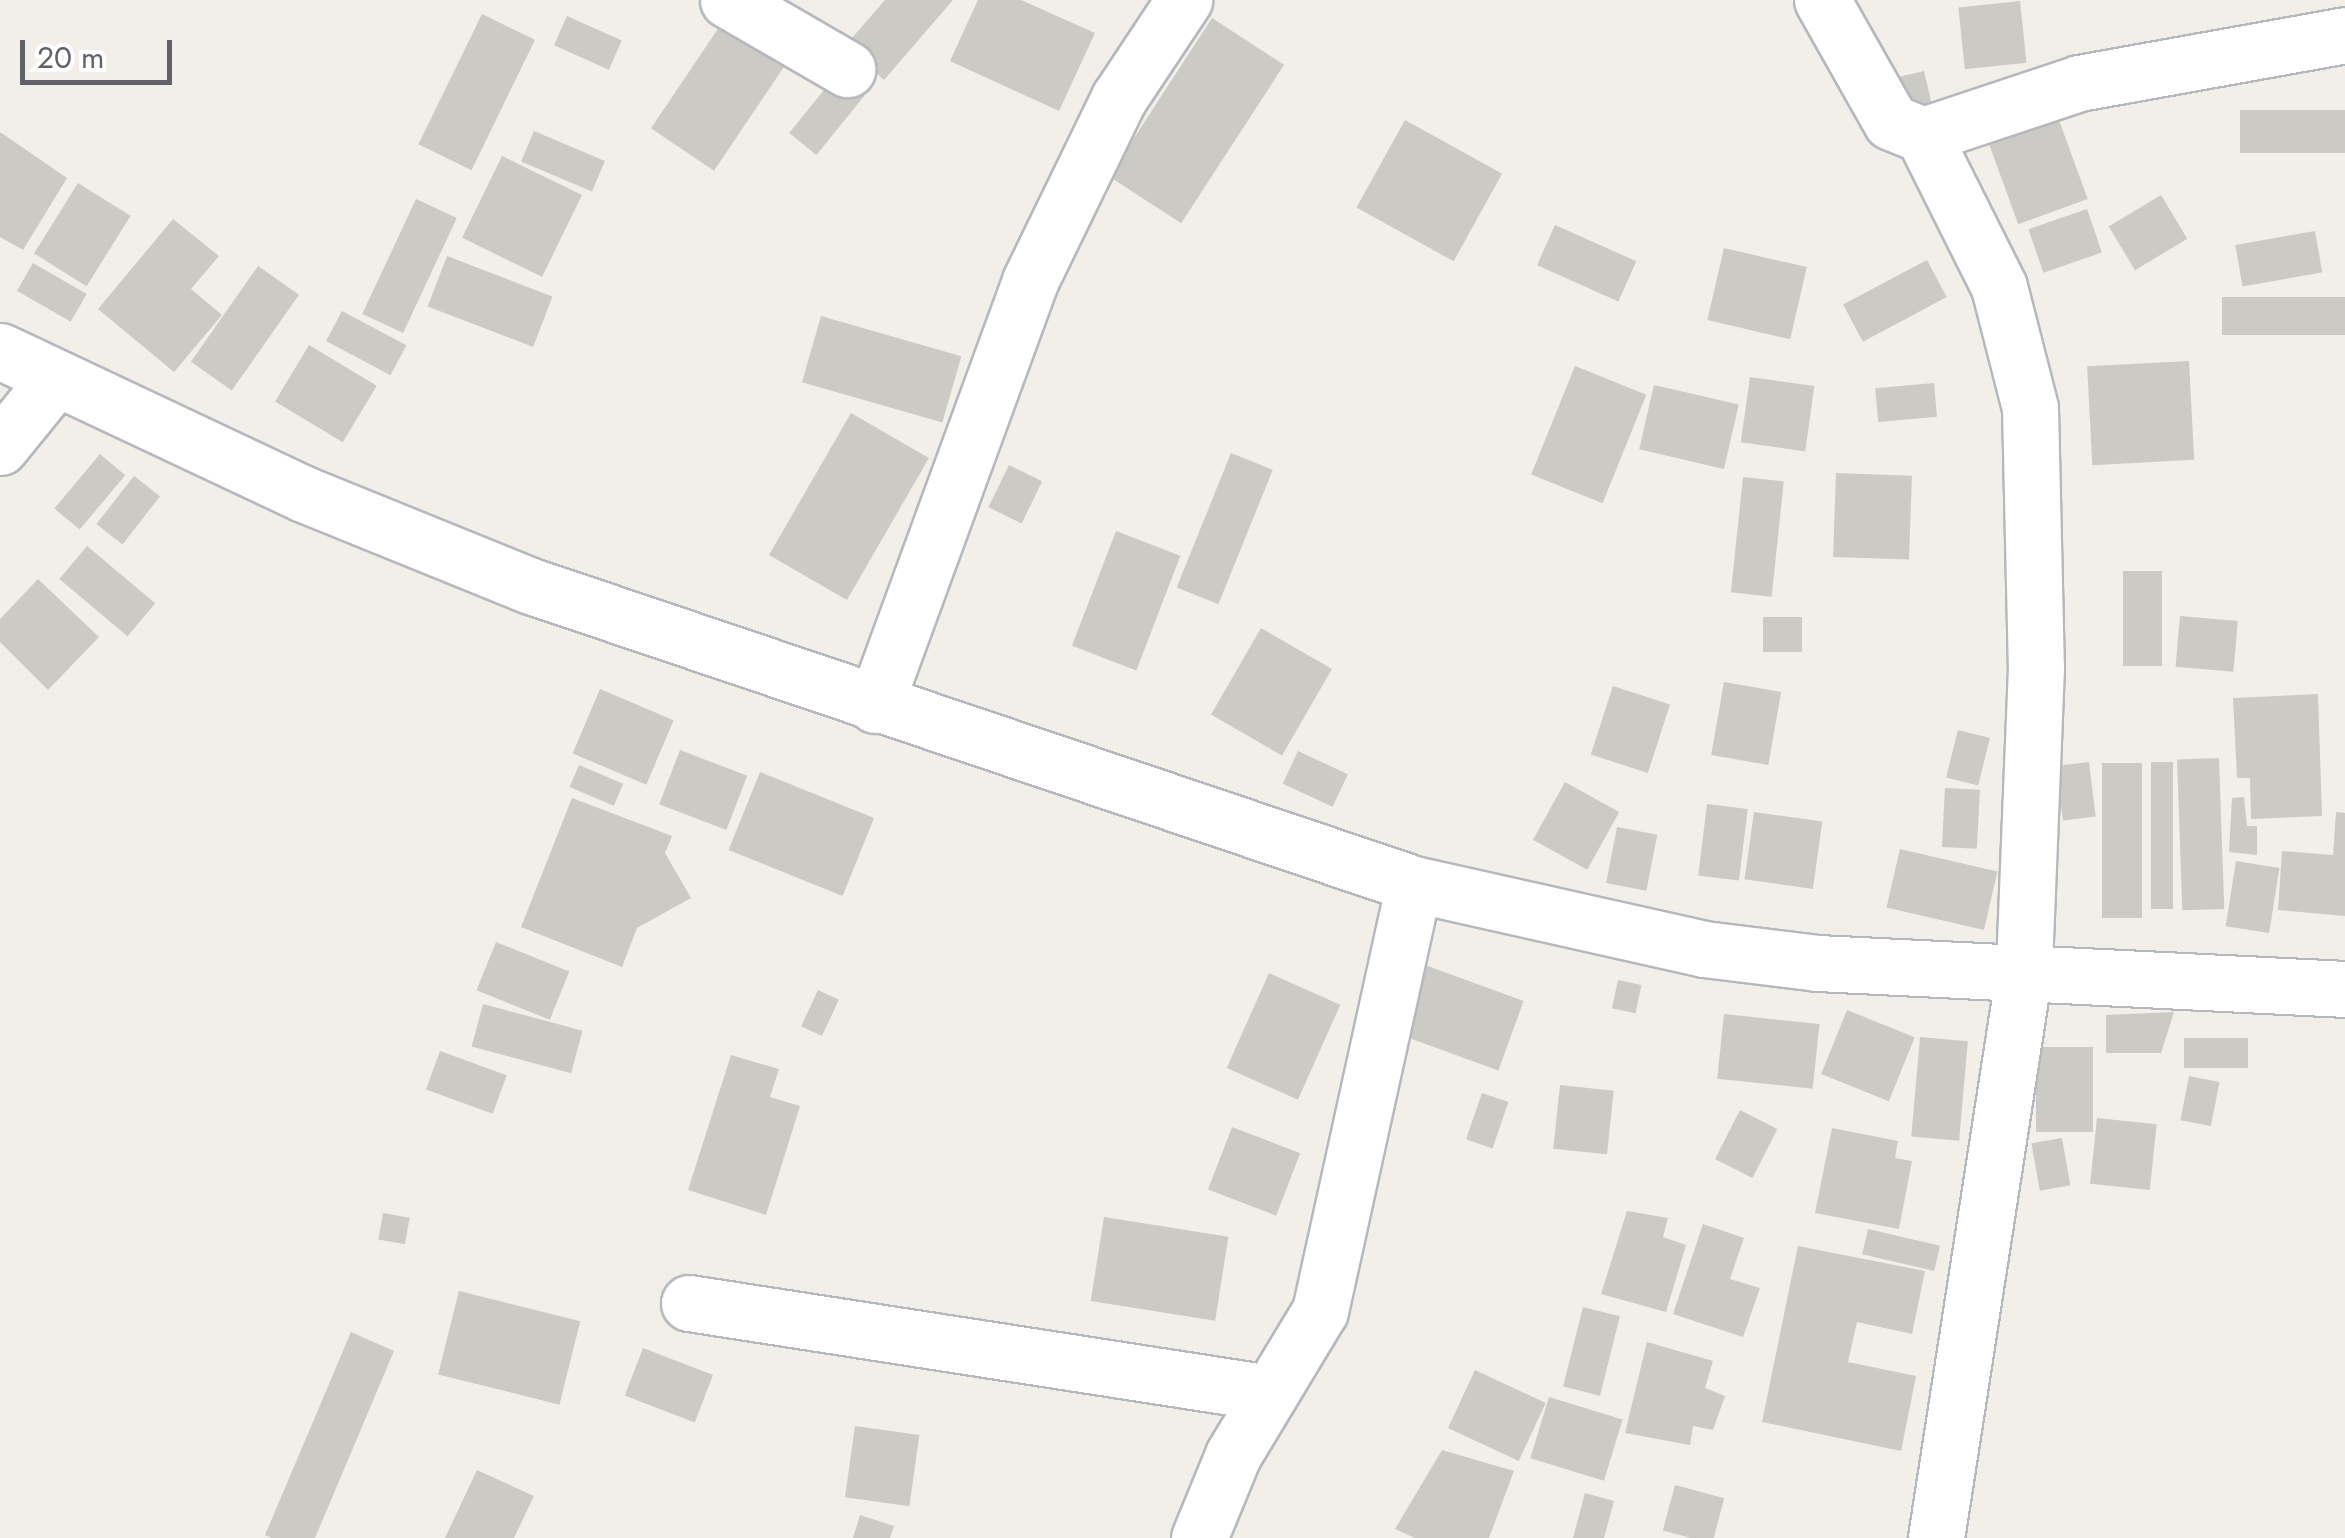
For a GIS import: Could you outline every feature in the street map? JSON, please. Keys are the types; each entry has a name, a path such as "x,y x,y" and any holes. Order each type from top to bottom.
{"street":[{"path":"728,0 847,69"},
{"path":"875,705 1030,280 1119,98 1184,0"},
{"path":"1822,0 1891,122 1924,135 2079,83 2338,24"},
{"path":"1924,135 1999,287 2030,408 2036,668 2024,972 1936,1538"},
{"path":"0,352 531,586 1414,884 1704,948 2024,972 2345,989"},
{"path":"0,446 56,378"},
{"path":"1198,1538 1270,1393 1320,1310 1414,884"},
{"path":"689,1303 1270,1393"}],"building":[{"path":"885,0 953,0 884,80 845,46"},
{"path":"978,0 1021,0 1095,33 1059,111 950,61"},
{"path":"2020,1 2026,63 1965,69 1958,7"},
{"path":"732,8 795,50 714,171 651,128"},
{"path":"482,14 535,40 471,170 418,144"},
{"path":"567,16 622,40 609,70 554,45"},
{"path":"1212,18 1284,65 1181,223 1109,177"},
{"path":"1924,71 1932,107 1902,114 1894,78"},
{"path":"837,74 864,96 816,155 789,133"},
{"path":"2240,110 2345,110 2345,153 2240,153"},
{"path":"1405,120 1502,174 1454,261 1357,207"},
{"path":"2059,120 2088,199 2018,224 1989,145"},
{"path":"534,131 605,161 592,191 521,161"},
{"path":"0,132 67,178 23,250 0,237"},
{"path":"502,156 582,195 542,277 462,238"},
{"path":"78,183 131,216 87,286 34,253"},
{"path":"2161,195 2187,239 2135,270 2109,226"},
{"path":"416,199 457,218 403,333 362,314"},
{"path":"2087,209 2102,252 2043,273 2028,229"},
{"path":"173,219 219,256 191,289 222,315 174,372 98,309"},
{"path":"1555,225 1636,261 1618,301 1537,265"},
{"path":"2315,231 2322,272 2243,286 2235,245"},
{"path":"1724,248 1807,267 1790,339 1707,320"},
{"path":"447,256 552,296 533,347 428,306"},
{"path":"1927,260 1947,297 1863,342 1843,305"},
{"path":"33,263 87,294 71,322 17,291"},
{"path":"258,266 299,295 232,391 191,362"},
{"path":"2222,297 2345,297 2345,335 2222,335"},
{"path":"342,311 406,345 390,375 326,341"},
{"path":"821,316 961,356 942,423 802,382"},
{"path":"309,345 377,386 343,442 275,402"},
{"path":"2189,361 2194,460 2092,465 2087,366"},
{"path":"1575,366 1646,395 1603,503 1531,474"},
{"path":"1750,377 1814,386 1805,451 1741,442"},
{"path":"1934,383 1937,417 1878,422 1875,388"},
{"path":"1654,385 1739,405 1724,469 1639,449"},
{"path":"851,413 929,458 847,600 769,555"},
{"path":"1231,453 1273,470 1218,604 1177,587"},
{"path":"100,454 125,475 80,530 54,508"},
{"path":"1009,465 1042,481 1022,523 988,507"},
{"path":"1836,473 1912,476 1909,560 1833,557"},
{"path":"134,476 160,496 122,544 96,524"},
{"path":"1743,477 1784,481 1772,597 1731,592"},
{"path":"1116,531 1180,556 1136,671 1072,646"},
{"path":"87,546 155,603 128,636 59,579"},
{"path":"2123,571 2162,571 2162,666 2123,666"},
{"path":"38,579 99,637 48,690 0,642 0,619"},
{"path":"2180,616 2238,621 2233,672 2176,667"},
{"path":"1763,617 1802,617 1802,652 1763,652"},
{"path":"1261,628 1332,669 1282,756 1211,715"},
{"path":"1724,682 1781,692 1768,765 1711,755"},
{"path":"1613,686 1670,705 1648,773 1591,754"},
{"path":"600,689 674,720 646,785 573,753"},
{"path":"2318,694 2322,816 2251,819 2250,778 2237,778 2233,698"},
{"path":"1958,730 1990,738 1978,786 1946,778"},
{"path":"680,750 747,776 726,830 659,804"},
{"path":"1298,751 1348,774 1333,807 1283,784"},
{"path":"2219,758 2224,909 2182,910 2177,759"},
{"path":"2089,762 2096,817 2063,821 2056,766"},
{"path":"2151,762 2173,762 2173,909 2151,909"},
{"path":"2102,763 2142,763 2142,918 2102,918"},
{"path":"579,765 623,784 614,806 570,787"},
{"path":"760,772 874,818 843,896 729,850"},
{"path":"1565,782 1619,812 1587,870 1533,840"},
{"path":"1945,788 1980,790 1977,849 1942,847"},
{"path":"2244,797 2247,826 2257,826 2257,855 2229,852 2232,798"},
{"path":"572,798 672,836 665,853 691,898 637,928 622,967 521,927"},
{"path":"1707,804 1748,809 1739,880 1698,875"},
{"path":"1754,812 1822,822 1813,889 1745,879"},
{"path":"2336,812 2345,813 2345,916 2278,910 2282,851 2333,855"},
{"path":"1617,827 1657,835 1646,891 1606,883"},
{"path":"1900,849 1997,871 1984,930 1887,907"},
{"path":"2236,861 2279,868 2269,933 2226,926"},
{"path":"496,942 569,972 550,1020 477,990"},
{"path":"1425,965 1524,1001 1498,1070 1400,1035"},
{"path":"1269,973 1340,1005 1298,1100 1227,1068"},
{"path":"1618,980 1641,985 1635,1013 1612,1008"},
{"path":"818,990 839,1000 822,1036 801,1026"},
{"path":"483,1004 582,1031 571,1073 472,1047"},
{"path":"1847,1010 1915,1037 1889,1101 1821,1074"},
{"path":"2174,1012 2161,1053 2106,1053 2106,1015"},
{"path":"1724,1014 1819,1024 1813,1089 1717,1079"},
{"path":"1920,1037 1968,1041 1959,1141 1911,1137"},
{"path":"2184,1038 2248,1038 2248,1068 2184,1068"},
{"path":"2036,1047 2093,1047 2093,1132 2036,1132"},
{"path":"440,1051 507,1075 493,1114 426,1090"},
{"path":"731,1055 779,1069 770,1097 800,1106 766,1215 688,1190"},
{"path":"2189,1076 2219,1082 2211,1126 2180,1120"},
{"path":"1560,1085 1614,1091 1607,1154 1553,1149"},
{"path":"1482,1093 1508,1102 1493,1148 1466,1139"},
{"path":"1740,1110 1777,1129 1752,1178 1715,1159"},
{"path":"2097,1118 2157,1124 2150,1190 2090,1184"},
{"path":"1232,1127 1300,1153 1276,1216 1208,1190"},
{"path":"1832,1128 1898,1141 1895,1158 1912,1161 1899,1229 1815,1213"},
{"path":"2062,1138 2070,1185 2040,1191 2031,1143"},
{"path":"1627,1211 1668,1218 1663,1237 1686,1245 1666,1312 1601,1294"},
{"path":"383,1213 410,1218 405,1244 378,1240"},
{"path":"1104,1217 1228,1237 1215,1321 1091,1301"},
{"path":"1703,1224 1744,1238 1730,1279 1760,1288 1743,1337 1673,1314"},
{"path":"1868,1229 1940,1246 1934,1271 1862,1254"},
{"path":"1798,1246 1925,1271 1912,1334 1857,1322 1848,1362 1916,1376 1901,1451 1762,1422"},
{"path":"459,1291 580,1321 559,1405 438,1374"},
{"path":"1583,1307 1620,1316 1600,1396 1563,1387"},
{"path":"351,1332 394,1351 315,1538 272,1538 265,1535"},
{"path":"1647,1342 1713,1361 1705,1388 1725,1396 1713,1430 1693,1426 1690,1445 1625,1433"},
{"path":"643,1348 713,1375 695,1422 625,1396"},
{"path":"1475,1370 1546,1403 1519,1461 1448,1428"},
{"path":"1549,1397 1623,1420 1604,1481 1530,1458"},
{"path":"855,1426 919,1435 909,1506 845,1497"},
{"path":"1442,1450 1514,1471 1489,1538 1415,1538 1395,1529"},
{"path":"477,1470 534,1496 514,1538 445,1538"},
{"path":"1675,1485 1724,1498 1714,1538 1691,1538 1663,1530"},
{"path":"1585,1493 1614,1501 1604,1538 1573,1538"},
{"path":"860,1515 894,1526 890,1538 853,1538"}]}
